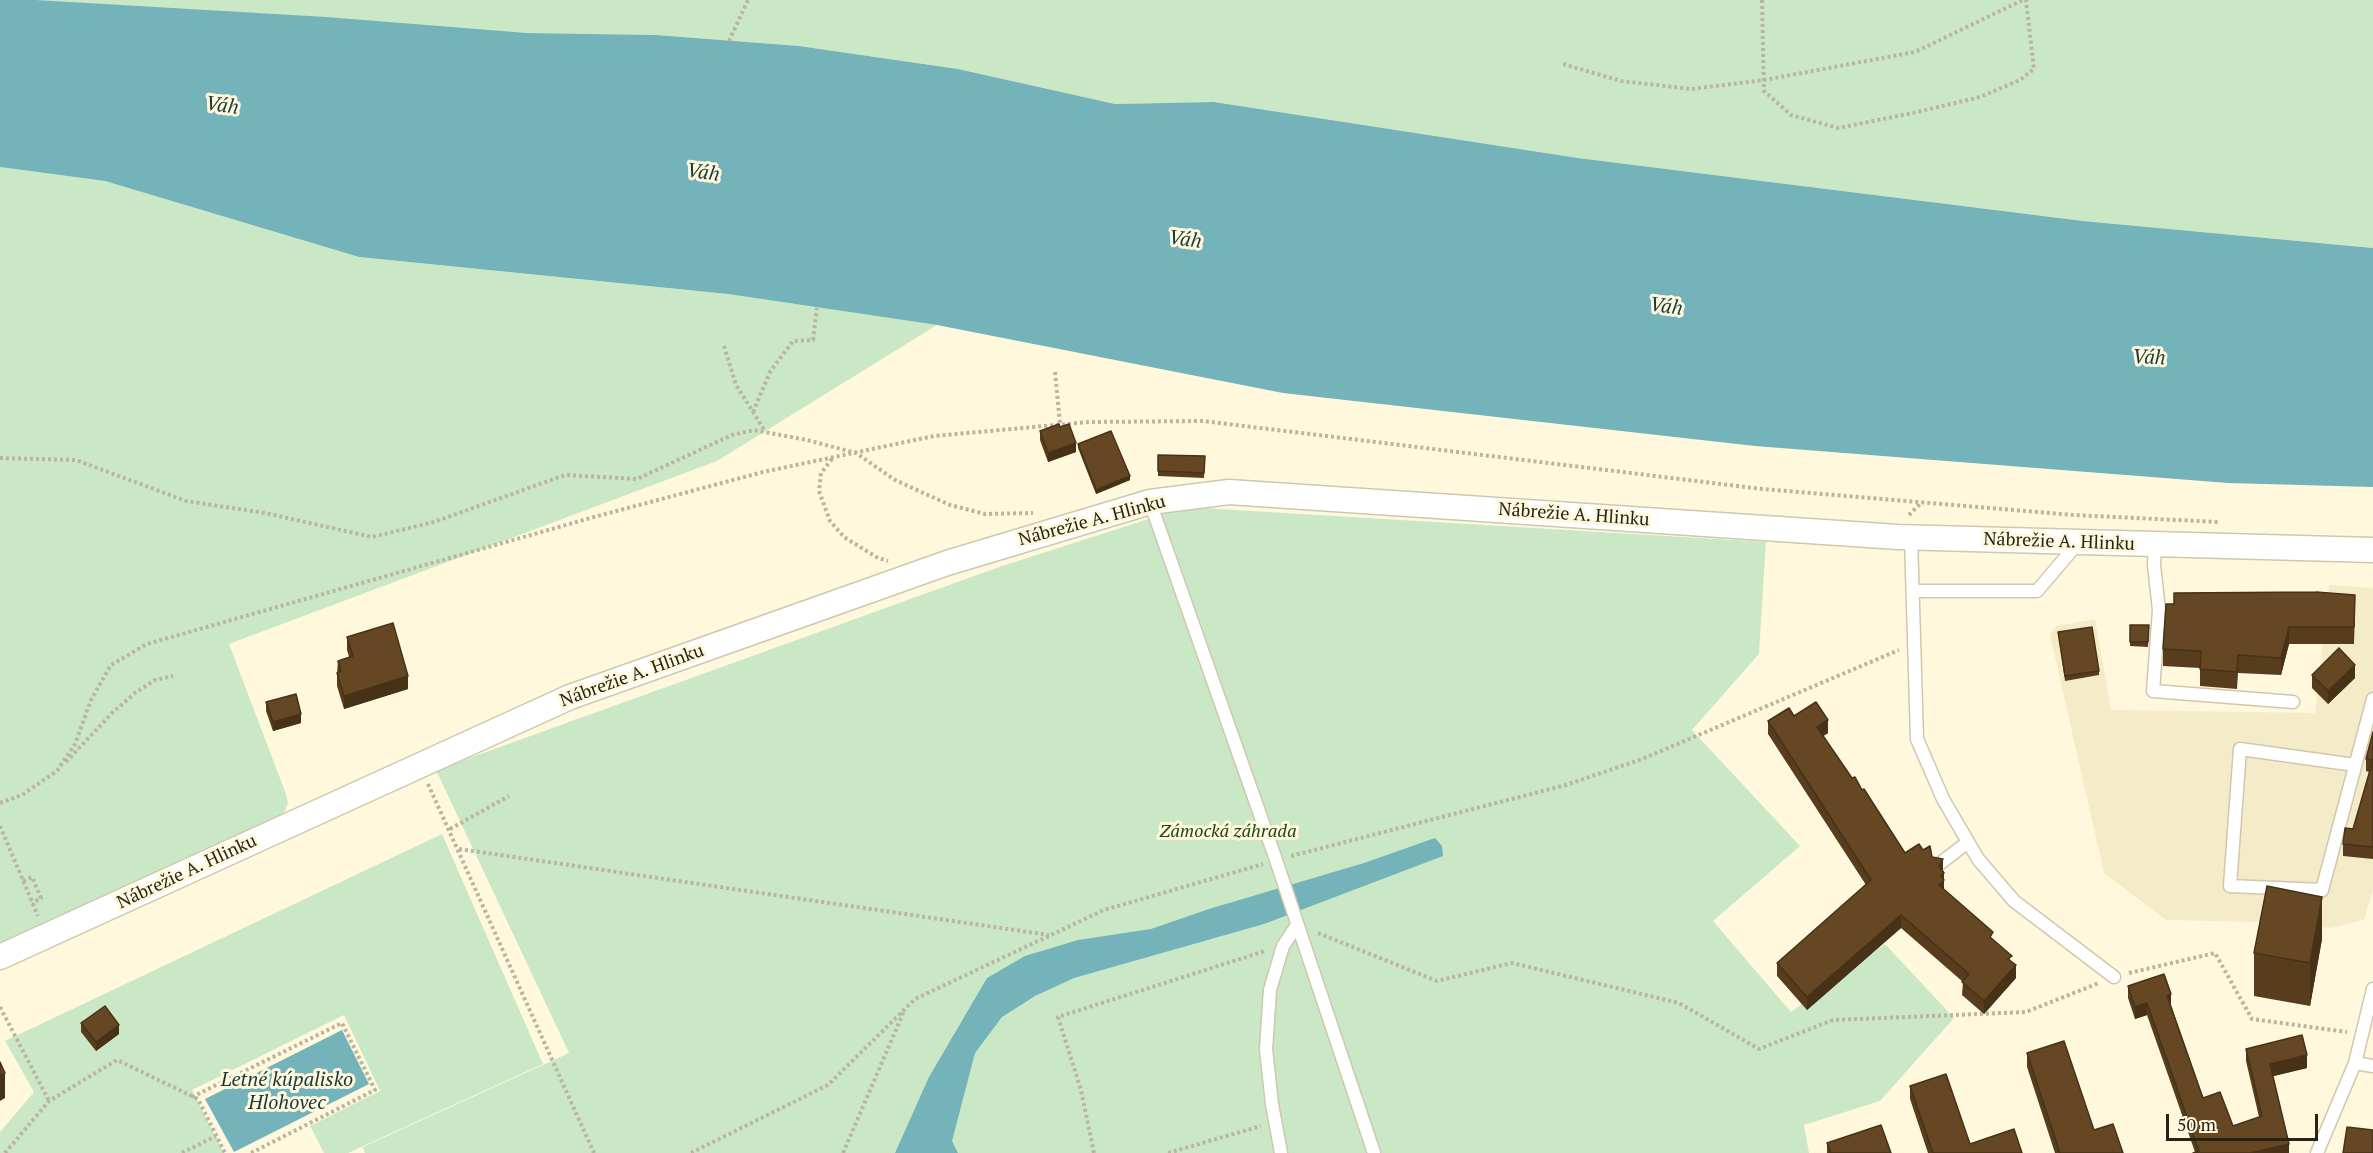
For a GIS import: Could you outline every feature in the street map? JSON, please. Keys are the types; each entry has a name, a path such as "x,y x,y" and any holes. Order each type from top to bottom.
{"street":[{"name":"Nábrežie A. Hlinku","path":"0,957 570,697 919,573 1150,502 1229,492 1911,538 2373,550"}],"lane":[{"path":"1150,502 1276,860 1374,1153"},
{"path":"1911,538 1917,739 1943,799 1978,859 2014,901 2114,977"},
{"path":"1913,591 2037,591 2078,543"},
{"path":"2156,546 2154,565 2159,610 2152,691 2293,702"},
{"path":"2355,765 2240,749 2230,885 2322,890 2373,699"},
{"path":"1938,865 1968,842"},
{"path":"1281,1153 1266,1049 1270,990 1283,946 1296,922"},
{"path":"2317,1153 2355,1064 2373,989"},
{"path":"2355,1064 2373,1066"}],"path":[{"path":"729,41 748,0"},
{"path":"1563,64 1621,81 1692,88 1764,80 1915,52 2024,0 2034,69 2020,80 1980,97 1838,128 1791,115 1764,91 1764,80 1762,0"},
{"path":"753,412 770,372 793,341 813,340 817,308"},
{"path":"724,346 736,385 765,432"},
{"path":"1055,372 1060,424"},
{"path":"59,769 75,744 91,700 111,665 147,644 594,517 763,472 934,435 1089,422 1203,421 1762,489 2073,515 2221,522"},
{"path":"0,458 76,460 186,501 265,513 372,537 434,522 565,475 637,479 732,435 754,430 856,453 895,480 950,505 985,514 1045,513"},
{"path":"832,458 821,473 819,490 830,521 844,537 878,558 919,573"},
{"path":"691,1153 828,1086 915,999 1104,910 1276,860 1577,782 1642,759 1915,643"},
{"path":"0,803 22,795 59,769 112,713 135,693 155,681 173,676"},
{"path":"418,765 450,829 594,1153"},
{"path":"450,829 509,796"},
{"path":"0,826 32,903 41,898 32,877 23,881"},
{"path":"459,849 1050,935"},
{"path":"1296,922 1437,981 1512,963 1679,1003 1759,1049 1833,1020 2026,1012 2114,977 2215,953 2252,1019 2363,1034"},
{"path":"1094,1153 1081,1090 1058,1017 1283,946"},
{"path":"0,1007 49,1101"},
{"path":"843,1153 906,1008"},
{"path":"192,1097 342,1023 375,1090 253,1153"},
{"path":"5,1153 49,1101 117,1060 198,1099 225,1153"},
{"path":"1168,1153 1276,1121"},
{"path":"182,1153 216,1136"}],"shaded area":[{"path":"2329,585 2373,588 2373,889 2364,920 2331,928 2262,922 2166,920 2104,873 2050,635 2056,626 2095,619 2111,710 2315,713"}],"green space":[{"path":"36,0 2373,0 2373,248 2083,221 1578,158 1215,102 1115,104 958,69 799,46 656,35 527,33"},
{"path":"0,167 105,181 359,257 728,294 937,325 717,461 229,644 286,794 288,803 284,813 0,950"},
{"name":"Zámocká záhrada","path":"1186,507 1766,542 1759,654 1692,730 1800,846 1713,921 1791,1012 1885,944 1954,1018 1880,1101 1804,1125 1809,1153 365,1153 363,1147 569,1053 436,770 1002,566"},
{"path":"442,834 543,1064 348,1153 324,1153 310,1126 380,1091 344,1015 192,1090 224,1153 0,1153 0,1132 34,1092 5,1041"}],"water":[{"name":"Váh","path":"0,0 36,0 326,17 527,33 656,35 799,46 958,69 1115,104 1214,102 1578,158 2083,221 2373,248 2373,487 2228,483 1755,446 1283,393 937,325 728,294 359,257 105,181 0,167"},
{"path":"1435,838 1442,846 1443,856 1264,924 1074,978 1035,996 1002,1017 975,1053 952,1141 958,1153 895,1153 929,1077 987,978 1025,956 1078,940 1151,929 1209,909 1364,863"},
{"name":"Letné kúpalisko Hlohovec","path":"342,1030 369,1084 234,1152 205,1099"}],"building":[{"path":"1059,424 1060,427 1069,424 1076,443 1048,453 1040,431"},
{"path":"1111,431 1130,476 1096,490 1078,444"},
{"path":"1158,455 1205,456 1204,473 1158,471"},
{"path":"2316,592 2355,595 2354,627 2289,627 2281,658 2238,655 2237,672 2200,669 2201,651 2163,649 2166,604 2174,604 2174,593"},
{"path":"393,623 408,676 344,696 337,673 341,671 338,661 353,656 347,637"},
{"path":"2130,625 2149,625 2148,642 2130,642"},
{"path":"2092,627 2099,671 2065,676 2058,632"},
{"path":"2339,648 2355,665 2328,691 2312,675"},
{"path":"296,694 301,714 273,722 266,702"},
{"path":"1816,702 1828,720 1817,727 1852,778 1855,777 1862,790 1864,789 1905,853 1919,844 1923,850 1930,846 1932,857 1943,859 1939,866 1944,873 1941,876 1944,880 1939,885 1993,932 1990,937 2012,956 2008,959 2016,965 1984,1001 1962,982 1969,974 1901,915 1807,997 1777,963 1871,880 1768,721 1789,708 1794,716"},
{"path":"2373,732 2373,760 2366,759"},
{"path":"2373,760 2373,847 2343,844 2345,828 2353,829"},
{"path":"2267,886 2322,897 2310,963 2254,953"},
{"path":"2164,974 2171,994 2167,996 2203,1098 2220,1092 2233,1126 2262,1116 2246,1049 2302,1035 2307,1055 2270,1064 2289,1144 2251,1153 2193,1153 2199,1151 2147,1003 2135,1007 2128,986"},
{"path":"105,1006 119,1025 96,1042 81,1023"},
{"path":"2064,1041 2094,1130 2113,1124 2123,1153 2060,1153 2027,1053"},
{"path":"0,1062 5,1073 0,1076"},
{"path":"1946,1074 1970,1144 2014,1129 2022,1153 1933,1153 1910,1086"},
{"path":"1881,1125 1891,1153 1831,1153 1827,1143"},
{"path":"2347,1127 2373,1130 2373,1153 2343,1153"}]}
